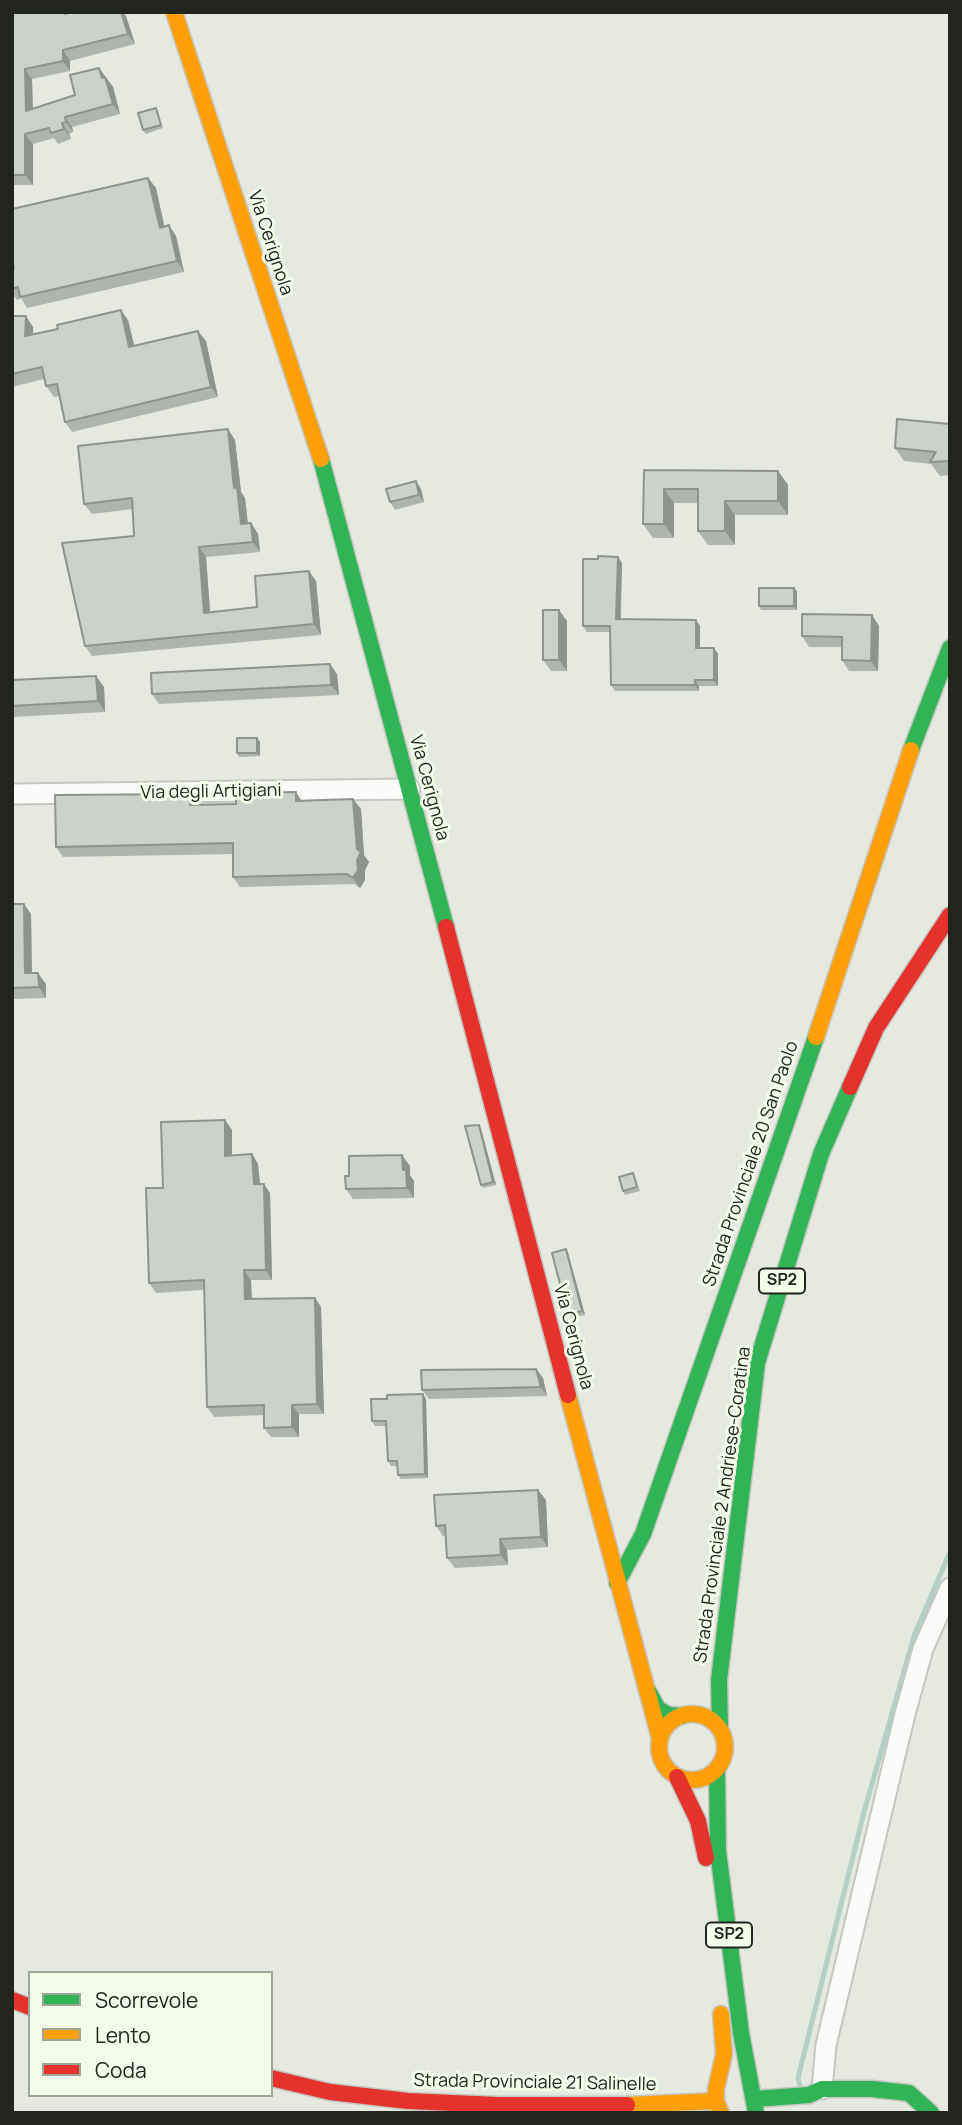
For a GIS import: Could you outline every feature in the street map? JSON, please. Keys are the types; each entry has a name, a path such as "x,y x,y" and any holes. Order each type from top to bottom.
{"street":[{"name":"Via Cerignola","path":"174,12 324,470 617,1583"},
{"name":"Strada Provinciale 20 San Paolo","path":"617,1583 643,1534 822,1019 913,743 950,648"},
{"name":"Via degli Artigiani","path":"12,794 410,789"},
{"name":"Strada Provinciale 2 Andriese-Coratina","path":"755,2106 741,2033 719,1851 717,1769 723,1760 725,1749 720,1729 719,1680 757,1363 821,1154 876,1028 950,915"},
{"path":"617,1583 660,1740"},
{"path":"816,2092 905,1714 923,1649 950,1588"},
{"name":"Strada Provinciale 2 Andriese-Coratina","path":"660,1740 672,1721 687,1715 719,1680"},
{"path":"648,1691 658,1709 668,1715 708,1718 720,1729"},
{"name":"SP2","path":"660,1740 662,1761 677,1777 698,1821 709,1876 724,2054 716,2089 718,2107"},
{"path":"677,1777 699,1780 717,1769"},
{"name":"Strada Provinciale 21 Salinelle","path":"273,2078 330,2092 408,2101 718,2107"},
{"path":"755,2106 775,2098 816,2092 872,2089 909,2093 931,2113"}],"building":[{"path":"12,12 121,12 128,34 63,50 63,61 25,69 26,111 75,95 70,75 99,68 102,78 105,77 113,104 65,117 66,122 62,123 64,129 51,133 49,128 25,134 25,175 12,175"},
{"path":"156,108 161,125 143,130 138,113"},
{"path":"148,178 160,228 169,225 177,261 20,297 18,287 12,289 12,209"},
{"path":"121,310 129,347 198,331 211,387 65,422 57,384 46,386 42,367 12,374 12,316 26,316 25,336 58,329 57,325"},
{"path":"897,419 950,424 950,461 930,462 936,452 895,448"},
{"path":"228,429 241,524 251,523 253,542 199,547 204,613 257,607 255,576 309,571 314,624 85,646 62,543 134,536 132,498 84,504 78,446"},
{"path":"644,470 778,471 778,501 725,501 725,531 698,531 698,489 664,489 664,524 643,524"},
{"path":"416,481 419,495 390,502 386,489"},
{"path":"598,556 618,557 616,619 696,620 696,648 714,648 714,680 695,680 695,685 611,685 610,626 583,626 583,559 598,559"},
{"path":"759,588 794,588 794,606 759,606"},
{"path":"543,610 559,610 559,660 543,660"},
{"path":"802,614 872,615 871,661 842,660 842,637 802,636"},
{"path":"330,664 331,685 152,694 151,673"},
{"path":"96,676 98,701 12,706 12,680"},
{"path":"237,738 257,738 257,753 237,753"},
{"path":"296,792 296,801 353,799 357,849 361,852 357,860 358,870 353,878 347,874 233,877 233,843 56,847 55,795 190,794 190,805 236,804 236,793"},
{"path":"12,904 24,904 25,973 38,973 39,987 12,988"},
{"path":"225,1120 225,1156 252,1154 254,1184 264,1184 266,1270 244,1270 245,1299 315,1298 317,1404 292,1405 292,1427 264,1428 264,1405 207,1407 204,1280 149,1283 146,1188 163,1188 161,1122"},
{"path":"479,1125 493,1182 481,1185 465,1126"},
{"path":"402,1155 407,1188 346,1189 345,1176 349,1176 349,1156"},
{"path":"633,1173 637,1187 623,1191 619,1177"},
{"path":"566,1249 582,1311 568,1315 552,1253"},
{"path":"536,1369 541,1387 422,1390 421,1370"},
{"path":"423,1394 425,1474 398,1475 397,1461 388,1461 386,1421 372,1421 371,1399 387,1399 387,1395"},
{"path":"538,1490 541,1537 500,1539 501,1555 447,1558 445,1525 436,1526 434,1495"}],"waterway":[{"path":"800,2087 798,2078 864,1812 914,1636 950,1552"}],"traffic: fast":[{"path":"321,459 446,927"},
{"path":"911,750 950,648"},
{"path":"617,1583 643,1534 816,1037"},
{"path":"720,1729 719,1680 757,1363 821,1154 850,1087"},
{"path":"648,1691 658,1709 669,1715 682,1716"},
{"path":"717,1769 718,1851 741,2033 756,2113"},
{"path":"754,2099 809,2095 822,2089 872,2089 909,2093 931,2113"}],"traffic: slow":[{"path":"174,12 321,459"},
{"path":"816,1037 911,750"},
{"path":"568,1395 660,1739"},
{"path":"692,1714 705,1717 715,1724 722,1734 725,1747 722,1760 715,1770 705,1777 692,1780 679,1777 669,1770 662,1760 659,1747 662,1734 669,1724 679,1717 692,1714"},
{"path":"721,2014 724,2054 716,2089 716,2101 721,2113"},
{"path":"627,2105 716,2101"}],"traffic: jam":[{"path":"850,1087 876,1028 950,915"},
{"path":"446,927 568,1395"},
{"path":"677,1777 698,1821 706,1858"},
{"path":"12,2000 28,2006"},
{"path":"273,2078 330,2092 408,2101 498,2105 627,2105"}]}
